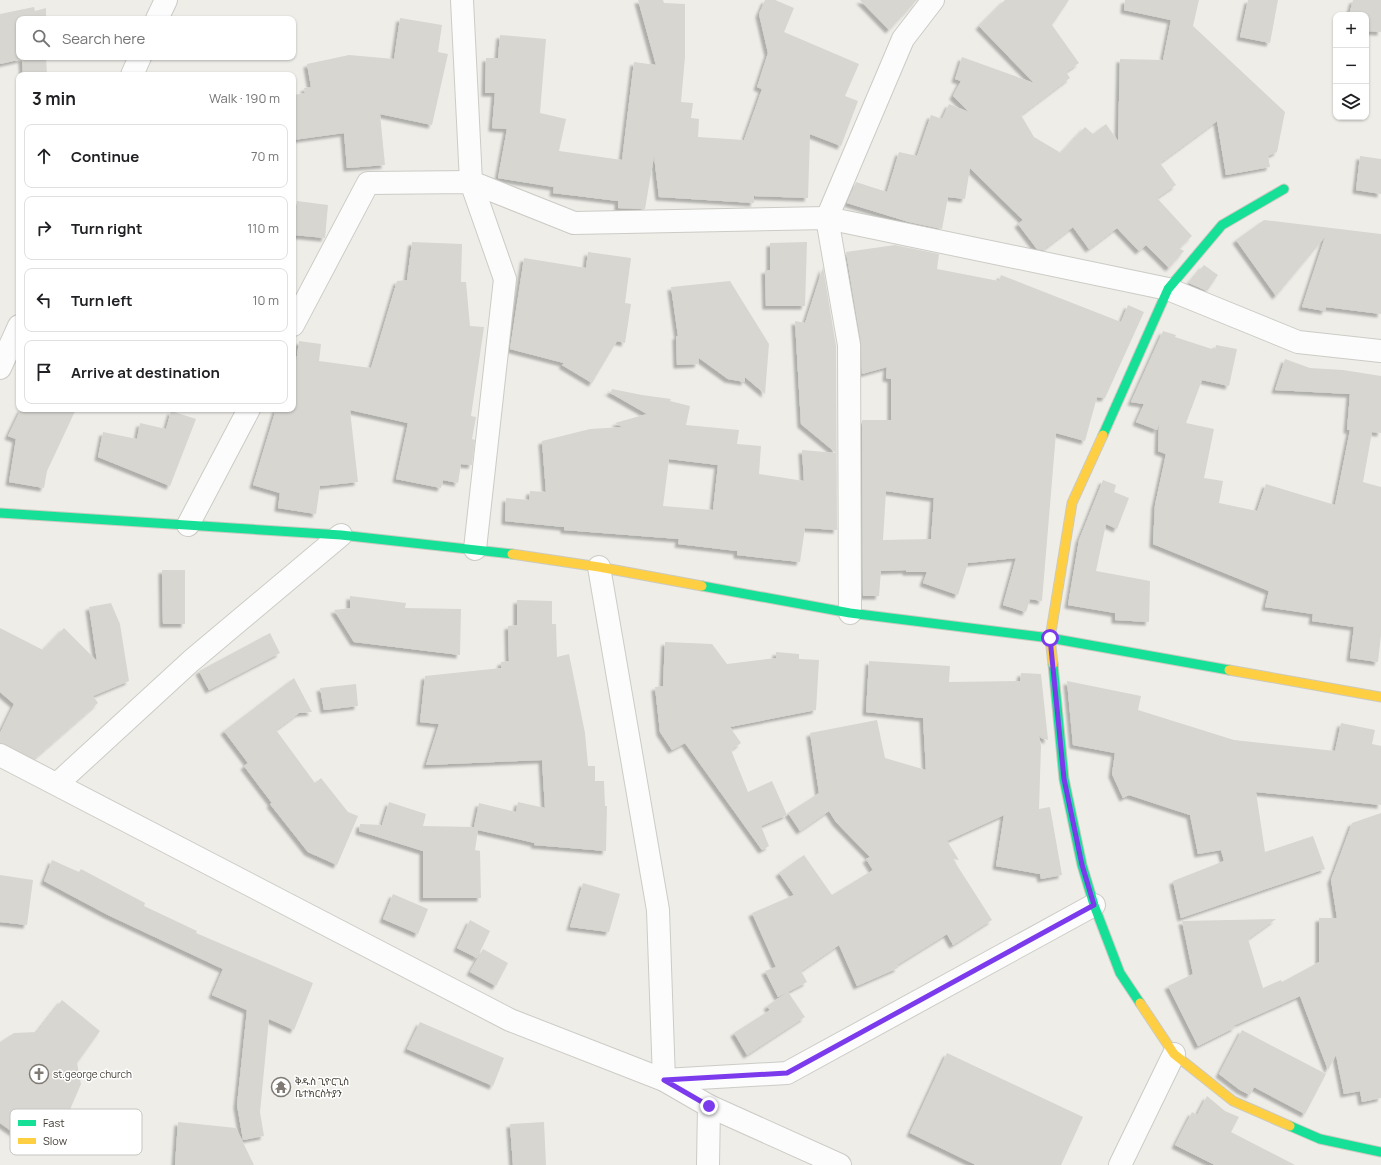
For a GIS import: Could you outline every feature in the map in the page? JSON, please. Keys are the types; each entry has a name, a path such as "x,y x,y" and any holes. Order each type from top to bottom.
{"street":[{"path":"158,16 166,0"},
{"path":"462,0 471,182 505,279 475,549"},
{"path":"850,613 849,344 827,218 903,39 933,0"},
{"path":"133,72 139,60"},
{"path":"296,319 368,183 471,182 574,223 827,218 1168,289 1298,342 1381,351"},
{"path":"1284,189 1222,225 1168,289 1072,503 1050,638 1064,779 1082,865 1094,905 1120,973 1174,1054 1233,1101 1320,1139 1381,1152"},
{"path":"0,368 16,333"},
{"path":"188,525 247,412"},
{"path":"0,513 341,536 475,549 599,567 850,613 1050,638 1381,697"},
{"path":"57,784 191,661 341,536"},
{"path":"599,567 658,910 664,1080"},
{"path":"0,755 510,1020 664,1080 709,1106 840,1165"},
{"path":"664,1080 787,1073 1094,905"},
{"path":"1120,1165 1174,1054"},
{"path":"708,1165 709,1106"}],"building":[{"path":"638,0 663,0 664,3 685,4 685,57 681,102 693,103 691,118 699,119 698,137 744,140 762,89 757,87 768,53 759,14 765,0 775,0 794,8 784,32 859,64 845,96 858,101 841,146 810,134 808,198 754,196 754,203 659,197 654,156 645,209 618,208 618,201 553,193 554,187 498,178 507,129 492,128 495,93 485,93 486,58 498,58 500,35 546,39 540,113 566,119 559,151 622,160 634,62 656,65"},
{"path":"860,0 917,0 889,30"},
{"path":"1005,0 1069,0 1052,25 1079,63 1066,72 1070,78 1021,115 1034,137 1061,153 1085,127 1093,134 1106,124 1118,141 1120,59 1163,60 1171,20 1124,10 1125,0 1199,0 1193,26 1285,112 1277,152 1268,156 1270,167 1226,175 1217,121 1160,163 1176,185 1157,198 1192,236 1179,248 1184,251 1169,268 1146,245 1139,251 1117,228 1089,249 1073,227 1043,250 1037,249 1018,224 1023,220 970,168 965,199 948,197 942,229 909,222 847,203 856,182 887,192 899,152 917,156 931,115 942,119 949,104 969,112 953,96 961,81 955,79 962,57 1034,83 979,26"},
{"path":"1248,0 1278,0 1270,43 1240,37"},
{"path":"1353,0 1381,0 1381,32 1369,31 1369,12 1350,12"},
{"path":"34,7 35,11 46,8 46,16 16,16 16,60 18,60 0,64 0,14"},
{"path":"400,18 442,25 438,52 448,54 432,125 380,114 385,165 347,168 344,133 296,140 296,94 305,93 304,88 311,87 307,64 349,55 394,59"},
{"path":"22,60 46,60 47,72 23,72"},
{"path":"1360,156 1381,159 1381,194 1356,190"},
{"path":"297,201 328,205 325,238 296,235"},
{"path":"1264,220 1381,234 1381,314 1326,307 1325,311 1302,307 1325,237 1276,296 1236,240"},
{"path":"412,242 462,244 461,282 466,282 470,326 484,327 471,416 476,417 472,439 475,440 472,465 461,464 458,483 443,480 441,488 396,479 408,423 350,410 358,482 320,486 316,514 278,508 280,493 253,485 275,412 296,412 296,363 299,341 321,344 319,361 371,368 397,281 407,280"},
{"path":"807,242 805,306 766,306 765,270 770,270 770,243"},
{"path":"895,245 939,254 937,269 999,281 1001,275 1121,322 1128,305 1144,312 1105,398 1097,397 1085,441 1056,433 1042,601 1030,599 1026,612 1003,605 1016,558 968,563 958,595 923,583 927,572 906,572 906,570 881,571 879,596 863,596 862,420 891,420 891,379 886,378 887,367 862,374 861,343 846,252","holes":["886,491 934,498 931,539 883,540"]},
{"path":"588,252 631,258 625,303 631,304 625,343 617,341 592,383 562,365 564,363 510,349 524,258 586,268"},
{"path":"1204,265 1218,275 1207,291 1189,283"},
{"path":"823,267 836,346 837,530 805,528 800,562 737,555 737,551 678,544 679,539 564,530 564,527 505,521 506,498 529,500 530,491 546,492 542,441 590,429 622,427 615,423 647,414 607,391 611,392 612,389 671,399 670,401 690,406 686,425 739,430 737,444 761,446 759,474 804,481 802,450 836,453 801,424 795,321 805,323","holes":["669,459 718,465 713,510 663,506"]},
{"path":"730,281 769,344 765,394 745,377 745,382 728,379 699,358 698,364 677,365 676,336 678,336 671,287"},
{"path":"1163,331 1176,335 1175,337 1215,350 1216,345 1237,349 1229,386 1202,380 1186,423 1214,429 1204,478 1223,481 1219,503 1257,511 1266,484 1335,505 1350,430 1347,430 1350,394 1275,390 1285,359 1310,368 1343,370 1381,376 1381,433 1372,432 1363,482 1381,487 1381,635 1378,662 1350,658 1354,627 1312,621 1313,614 1265,607 1269,591 1153,544 1155,505 1166,454 1158,451 1159,424 1157,430 1136,422 1144,404 1131,402"},
{"path":"20,412 75,412 47,471 44,488 9,482 16,439 8,436"},
{"path":"171,412 196,419 170,486 98,457 103,432 137,439 140,423 166,429"},
{"path":"1103,480 1116,485 1114,492 1129,498 1117,529 1106,524 1096,571 1150,581 1149,622 1115,620 1115,613 1068,605 1079,540"},
{"path":"162,570 185,570 185,624 163,624"},
{"path":"350,596 406,603 405,608 461,609 460,655 354,642 334,610 350,608"},
{"path":"517,600 552,601 552,624 556,624 557,657 569,654 585,733 588,766 595,766 595,781 604,781 605,806 607,806 606,851 534,845 535,843 478,830 475,850 480,851 481,898 423,898 423,851 359,831 360,824 382,825 389,802 426,814 423,826 474,827 479,803 516,812 518,802 545,808 542,760 426,765 439,724 420,722 425,676 501,668 501,662 509,661 508,626 517,625"},
{"path":"111,603 120,624 129,681 93,696 98,703 34,759 0,743 0,733 14,704 0,692 0,628 43,650 64,628 97,661 89,607"},
{"path":"270,633 280,653 209,690 199,671"},
{"path":"665,642 712,644 727,664 776,658 776,652 799,654 799,659 819,660 816,710 730,727 741,743 731,750 748,792 772,781 787,815 761,826 769,846 762,850 685,743 672,750 660,732 655,687 663,686"},
{"path":"869,661 950,666 949,682 1020,681 1021,673 1041,674 1048,740 1041,738 1039,735 1041,746 1039,809 1050,807 1062,875 1041,879 1040,874 996,866 1004,815 947,841 959,860 953,859 992,920 953,945 947,934 897,965 898,968 857,986 839,945 801,971 807,982 778,997 765,971 776,967 752,913 794,895 779,873 804,855 832,895 873,870 866,859 870,857 836,822 829,811 800,831 788,813 819,793 810,733 877,720 885,758 926,770 923,718 866,712"},
{"path":"294,678 312,712 299,713 276,730 315,783 321,778 348,812 358,816 337,865 308,852 270,804 272,803 244,766 248,763 224,731"},
{"path":"1067,681 1141,696 1138,710 1234,740 1335,751 1341,723 1375,730 1372,744 1381,746 1381,805 1256,792 1265,852 1313,836 1325,869 1181,918 1173,881 1224,861 1221,850 1198,854 1190,815 1129,795 1123,798 1112,774 1115,753 1073,745"},
{"path":"356,684 358,706 324,710 320,688"},
{"path":"1381,813 1381,1098 1362,1102 1360,1091 1344,1094 1336,1055 1328,1070 1300,996 1233,1026 1236,1027 1198,1046 1168,986 1193,974 1182,921 1276,919 1248,939 1263,988 1281,980 1282,982 1319,962 1319,918 1337,918 1331,880 1352,823"},
{"path":"52,860 79,872 81,869 145,903 144,906 197,931 196,933 313,983 294,1030 269,1019 260,1112 264,1136 243,1140 237,1105 247,1010 212,995 223,969 108,915 44,881"},
{"path":"0,875 33,880 27,925 0,922"},
{"path":"583,883 620,894 609,932 570,927"},
{"path":"393,894 428,909 418,934 383,919"},
{"path":"470,920 490,931 477,958 457,948"},
{"path":"483,949 508,963 496,986 470,972"},
{"path":"788,992 805,1017 747,1055 734,1033 770,1010 767,1006"},
{"name":"st.george church","path":"62,1000 100,1031 77,1063 81,1084 70,1109 10,1109 10,1130 0,1123 0,1042 14,1033 37,1032"},
{"path":"420,1022 504,1058 493,1086 407,1049"},
{"path":"1242,1030 1326,1074 1305,1114 1254,1087 1250,1095 1240,1090 1219,1074"},
{"path":"947,1053 1083,1117 1061,1165 976,1165 910,1133"},
{"path":"1207,1096 1225,1111 1239,1117 1231,1132 1295,1165 1215,1165 1175,1145 1192,1112 1197,1115"},
{"path":"178,1122 236,1128 254,1165 175,1165"},
{"path":"544,1122 546,1165 513,1165 510,1124"}],"traffic: fast":[{"path":"1103,435 1168,289 1222,225 1284,189"},
{"path":"0,513 341,535 512,554"},
{"path":"702,586 850,613 1050,638 1229,670"},
{"path":"1053,664 1064,779 1082,865 1094,905 1120,973 1140,1003"},
{"path":"1290,1126 1320,1139 1381,1152"}],"traffic: slow":[{"path":"1053,664 1050,638 1072,503 1103,435"},
{"path":"512,554 599,567 702,586"},
{"path":"1229,670 1381,697"},
{"path":"1140,1003 1174,1054 1233,1101 1290,1126"}],"place":[{"name":"st.george church","path":"39,1074"},
{"name":"ቅዱስ ጊዮርጊስ ቤተክርስትያን","path":"281,1087"}],"route":[{"path":"709,1106 664,1080 787,1073 1094,905 1082,865 1064,779 1050,638"}]}
